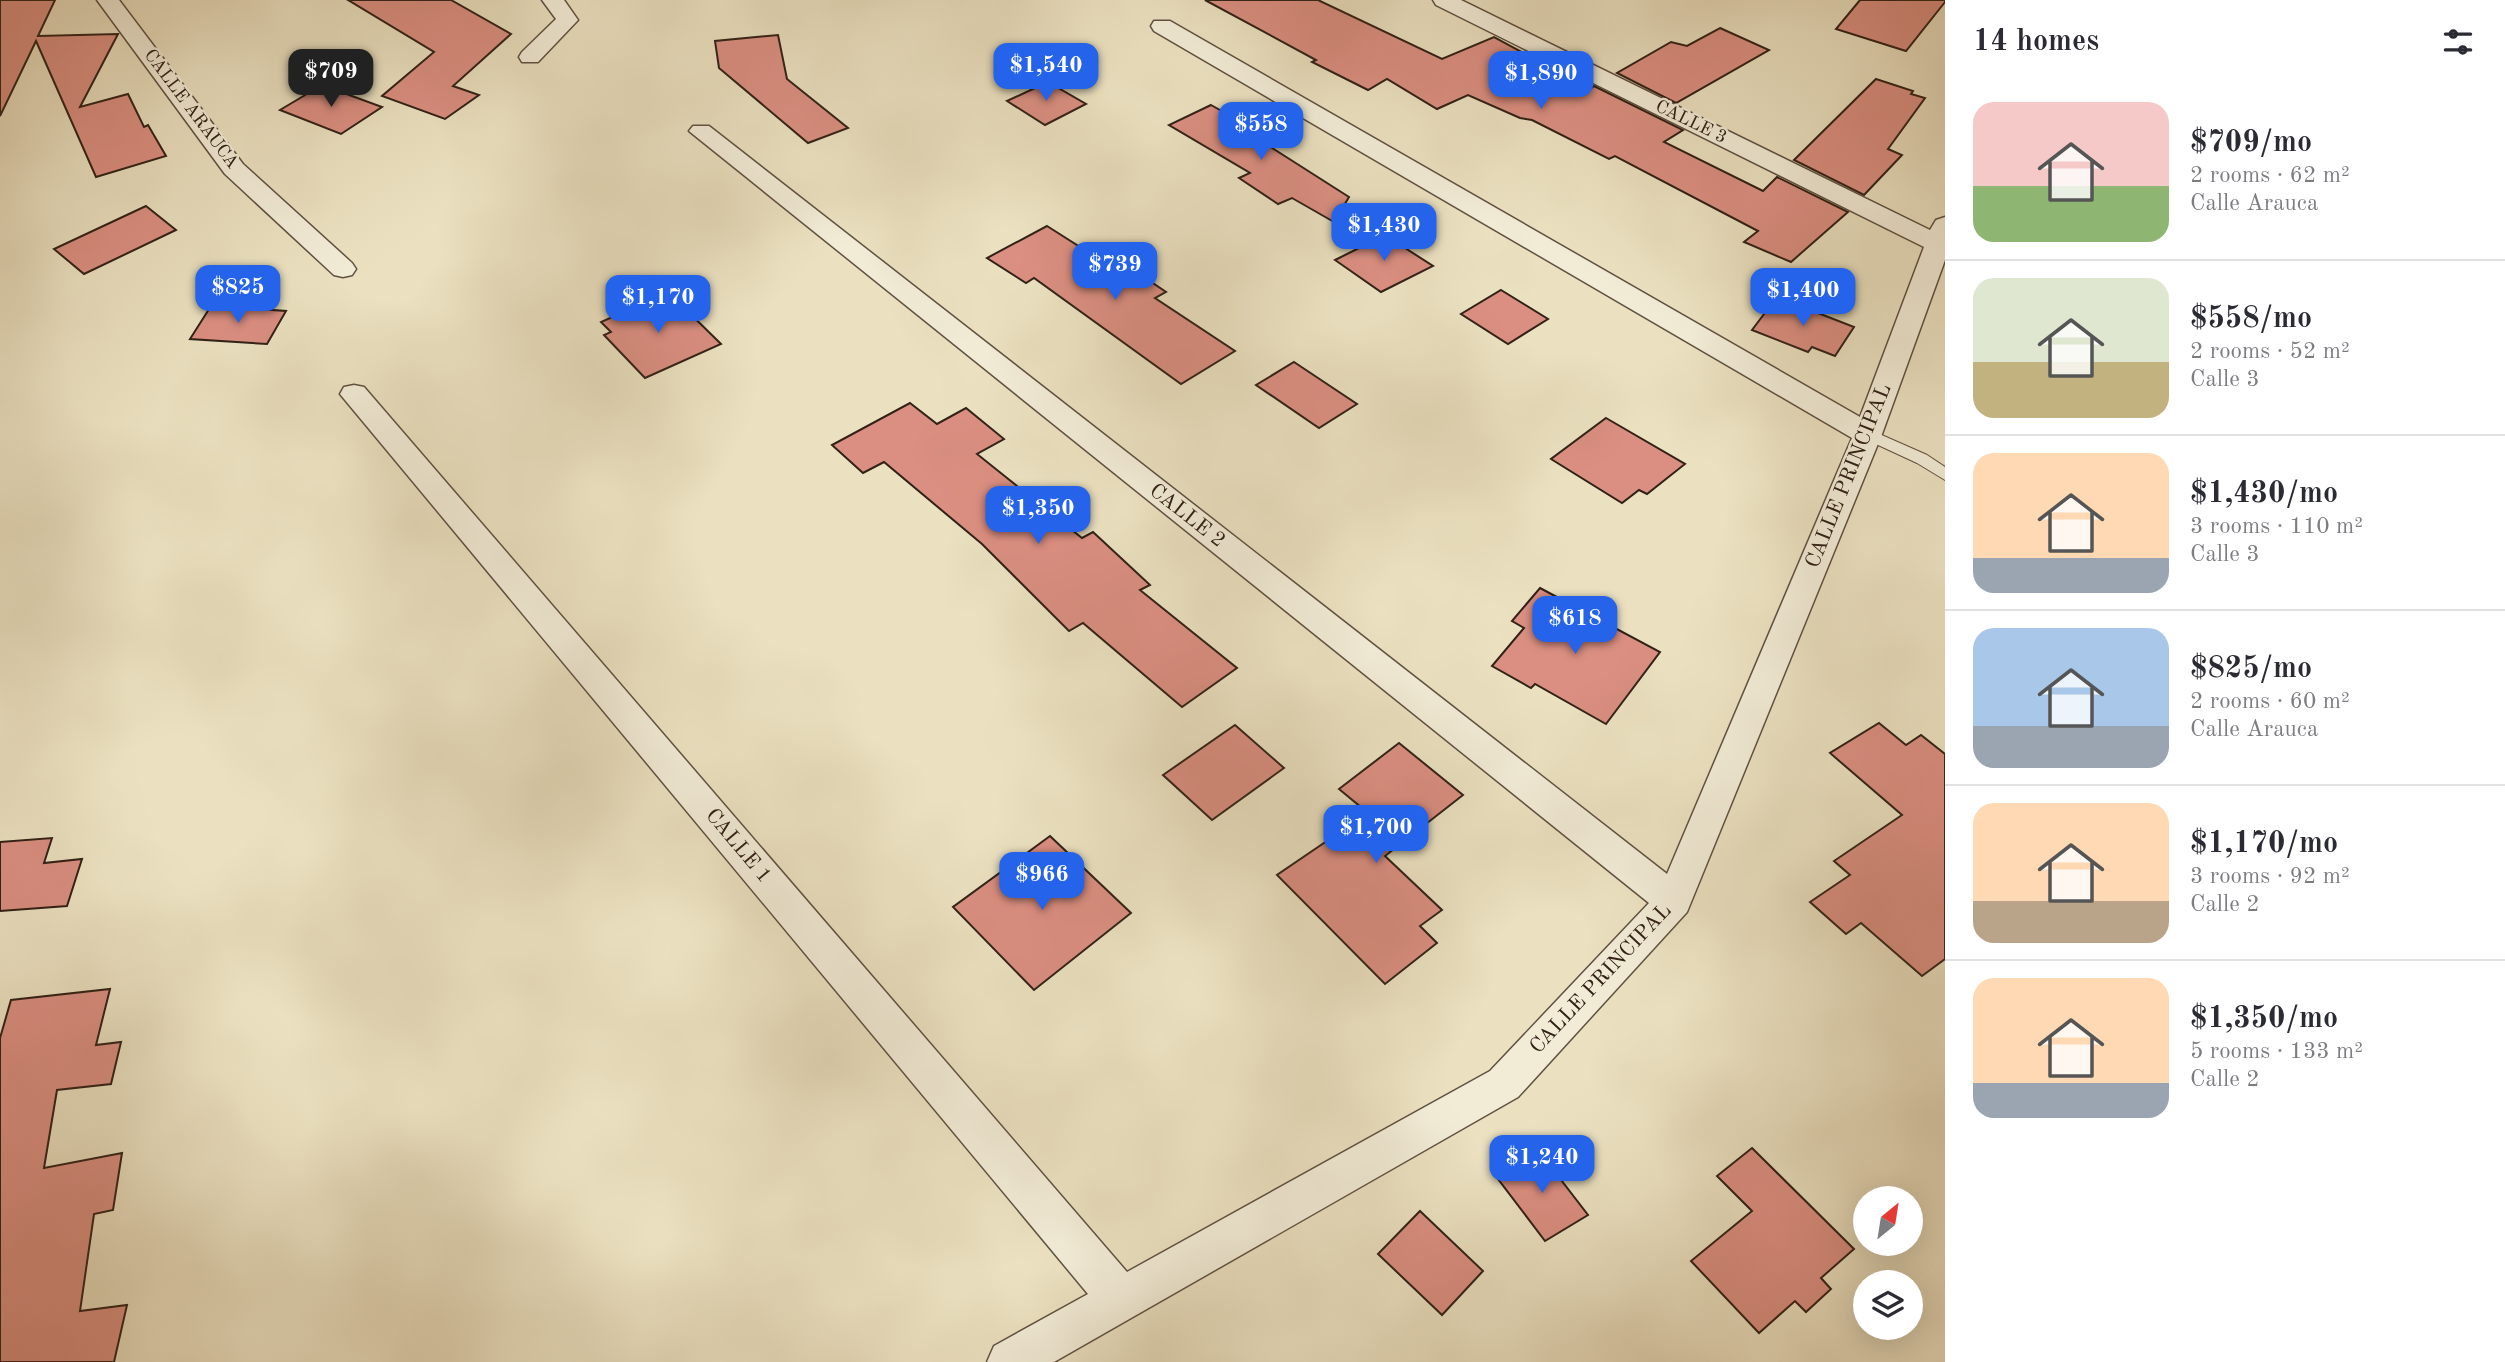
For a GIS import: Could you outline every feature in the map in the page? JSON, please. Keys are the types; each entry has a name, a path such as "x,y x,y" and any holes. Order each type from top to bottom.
{"street":[{"name":"CALLE ARAUCA","path":"108,0 234,169 343,269"},
{"path":"530,57 567,20 553,0"},
{"name":"CALLE 3","path":"1444,0 1942,234"},
{"path":"1162,26 1868,434"},
{"name":"CALLE 2","path":"701,131 1674,901"},
{"name":"CALLE PRINCIPAL","path":"1010,1362 1504,1084 1674,901 1868,434 1942,234"},
{"name":"CALLE 1","path":"354,394 1121,1299"}],"lane":[{"path":"1868,434 1922,459 1945,475"}],"building":[{"path":"0,0 55,0 38,36 118,34 80,107 128,94 144,127 148,125 166,156 96,177 36,41 0,116"},
{"path":"348,0 451,0 511,34 453,86 479,95 445,119 382,96 434,52"},
{"path":"1205,0 1318,0 1442,59 1494,37 1590,89 1594,86 1683,130 1664,142 1763,191 1777,177 1848,212 1791,262 1744,242 1758,231 1615,156 1609,159 1532,120 1520,118 1468,95 1437,109 1387,79 1368,90 1312,62 1316,60"},
{"path":"1860,0 1945,2 1906,51 1836,29"},
{"path":"1720,28 1769,50 1676,103 1617,73 1671,42 1687,46"},
{"path":"778,35 787,79 848,128 808,143 719,68 715,41"},
{"path":"1876,79 1913,91 1911,94 1925,98 1888,149 1902,155 1864,195 1794,160"},
{"path":"1048,82 1086,104 1045,125 1007,101"},
{"path":"322,85 382,107 341,134 280,110"},
{"path":"1211,105 1250,127 1244,130 1349,197 1334,222 1292,198 1278,204 1239,178 1250,173 1169,125"},
{"path":"146,206 176,230 84,274 54,249"},
{"path":"1047,226 1110,266 1120,261 1166,292 1155,298 1235,351 1181,384 1034,278 1026,283 987,258"},
{"path":"1385,235 1433,266 1381,292 1335,260"},
{"path":"1501,290 1548,319 1508,344 1461,314"},
{"path":"668,292 721,344 645,378 604,335 611,332 601,322"},
{"path":"1777,297 1854,327 1835,356 1812,347 1808,352 1752,330"},
{"path":"211,306 286,311 267,344 190,339"},
{"path":"1294,362 1357,404 1319,428 1256,385"},
{"path":"910,403 937,424 966,408 1004,439 977,454 1082,538 1093,532 1150,585 1140,590 1237,668 1182,707 1083,623 1069,631 982,544 884,462 863,473 832,445"},
{"path":"1606,418 1685,464 1647,494 1639,490 1622,503 1551,459"},
{"path":"1540,588 1660,652 1606,724 1535,684 1531,688 1492,666 1524,628 1512,621"},
{"path":"1879,723 1906,745 1921,735 1945,754 1945,959 1922,976 1861,923 1846,934 1810,902 1850,875 1834,861 1902,815 1830,753"},
{"path":"1235,725 1284,768 1212,820 1163,775"},
{"path":"1399,743 1463,795 1385,856 1442,910 1420,926 1437,943 1385,984 1277,875 1368,813 1339,789"},
{"path":"1050,836 1131,913 1034,990 953,907"},
{"path":"52,838 44,863 82,859 67,906 0,911 0,842"},
{"path":"110,989 96,1045 121,1042 111,1084 57,1090 44,1168 122,1153 113,1210 94,1214 80,1311 127,1305 114,1362 0,1362 0,1038 11,1000"},
{"path":"1752,1148 1853,1248 1821,1278 1831,1289 1806,1312 1795,1301 1759,1333 1691,1261 1752,1211 1717,1176"},
{"path":"1538,1150 1588,1215 1545,1241 1495,1175"},
{"path":"1420,1211 1483,1271 1442,1315 1378,1254"}]}
